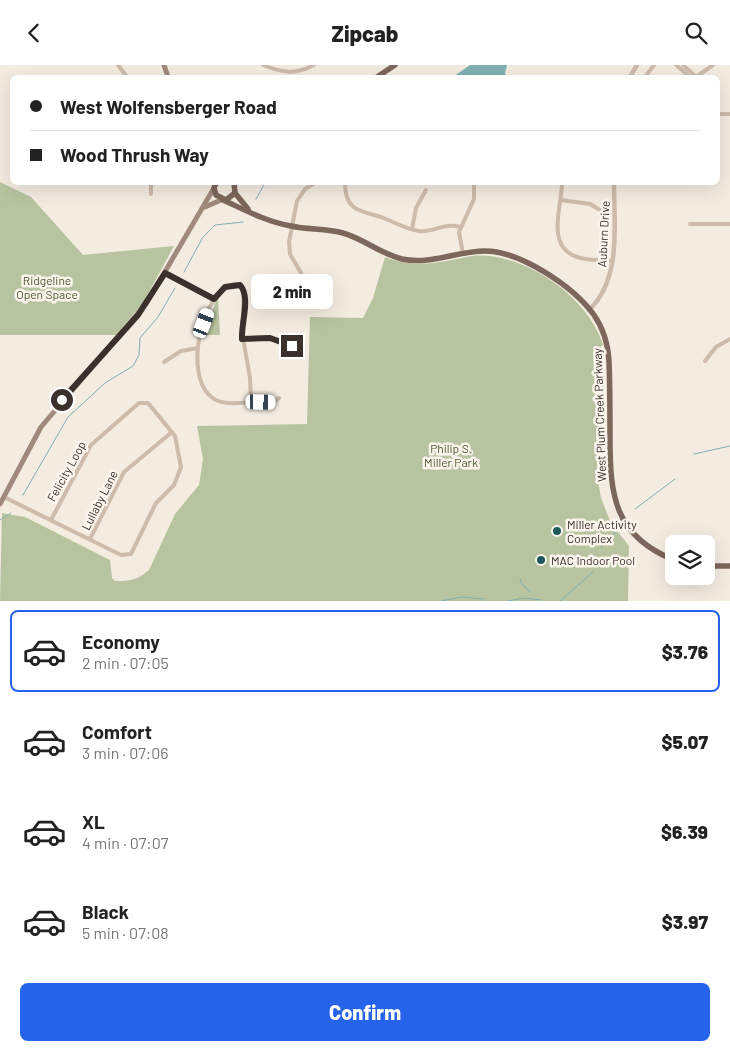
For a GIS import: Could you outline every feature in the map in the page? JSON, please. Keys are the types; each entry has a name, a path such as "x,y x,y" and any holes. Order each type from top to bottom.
{"main road":[{"path":"380,75 394,65"},
{"path":"215,185 216,195 222,200"},
{"path":"0,504 47,419 146,304 204,207 215,185"},
{"path":"234,185 236,191"},
{"path":"204,207 222,200 231,199 238,185"},
{"name":"West Plum Creek Parkway","path":"236,191 241,203 254,214"},
{"name":"West Plum Creek Parkway","path":"222,200 254,214 292,227 346,234 388,254 410,260 435,260 463,254 492,252 525,261 560,283 590,310 602,331 609,356 610,474 615,500 622,517 636,536 656,552 665,556"},
{"path":"715,566 730,566"}],"street":[{"path":"118,65 126,75"},
{"path":"263,65 283,73 293,73 314,65"},
{"path":"676,65 688,75"},
{"path":"683,65 694,75"},
{"path":"699,75 713,65"},
{"path":"151,185 151,194"},
{"path":"305,280 290,254 292,227 299,197 313,185"},
{"path":"345,185 348,201 358,210 412,229 427,231 446,225 460,227"},
{"path":"463,254 459,239 460,227 473,203 474,185"},
{"path":"562,185 557,230 560,242 565,249 578,257 612,261"},
{"name":"Auburn Drive","path":"590,310 607,286 612,261 614,185"},
{"path":"412,229 416,208 426,191"},
{"path":"561,200 590,204 600,210"},
{"path":"690,224 730,223"},
{"path":"165,273 214,299"},
{"path":"251,402 250,378 242,339 245,302 242,287 237,284 229,285 221,289 214,299 200,335 198,348 199,379 210,396 222,402 272,403 279,398"},
{"path":"242,339 270,338 292,346"},
{"path":"704,361 716,347 730,339"},
{"path":"164,362 177,353 198,348"},
{"name":"Felicity Loop","path":"51,520 91,445 139,403 148,403 177,440 180,455 180,474 174,485 156,503 132,552 127,555 90,539"},
{"name":"Lullaby Lane","path":"90,539 124,471 172,432"},
{"path":"4,497 90,539"}],"green space":[{"name":"Ridgeline Open Space","path":"0,182 31,197 83,255 174,246 143,303 116,335 0,335"},
{"name":"Philip S. Miller Park","path":"472,256 491,256 511,261 551,280 583,310 595,327 603,345 601,346 604,427 597,428 597,475 601,498 611,523 629,546 628,601 0,601 2,513 25,517 110,560 112,578 115,581 129,580 141,576 149,570 175,514 199,485 203,459 197,426 307,424 310,317 363,318 373,298 385,257 396,261 418,264"},
{"path":"218,297 220,335 203,335 216,301"}],"water":[{"path":"470,65 507,65 506,75 456,75"}],"waterway":[{"path":"256,199 264,185"},
{"path":"184,272 203,237 215,225 243,222"},
{"path":"23,495 68,417 105,383 133,366 139,355 140,338 158,317 175,288"},
{"path":"694,454 730,446"},
{"path":"635,509 675,479"},
{"path":"0,520 11,513"},
{"path":"601,548 620,527"},
{"path":"560,601 593,572"},
{"path":"521,583 530,592"},
{"path":"441,601 462,597 472,598"},
{"path":"473,598 484,599"},
{"path":"508,601 523,598 542,600"}],"place":[{"name":"Miller Activity Complex","path":"557,531"},
{"name":"MAC Indoor Pool","path":"541,560"}],"route":[{"path":"62,400 108,351 138,315 165,273 214,299 221,289 233,284 240,285 245,302 242,339 255,337 270,338 292,346"}]}
